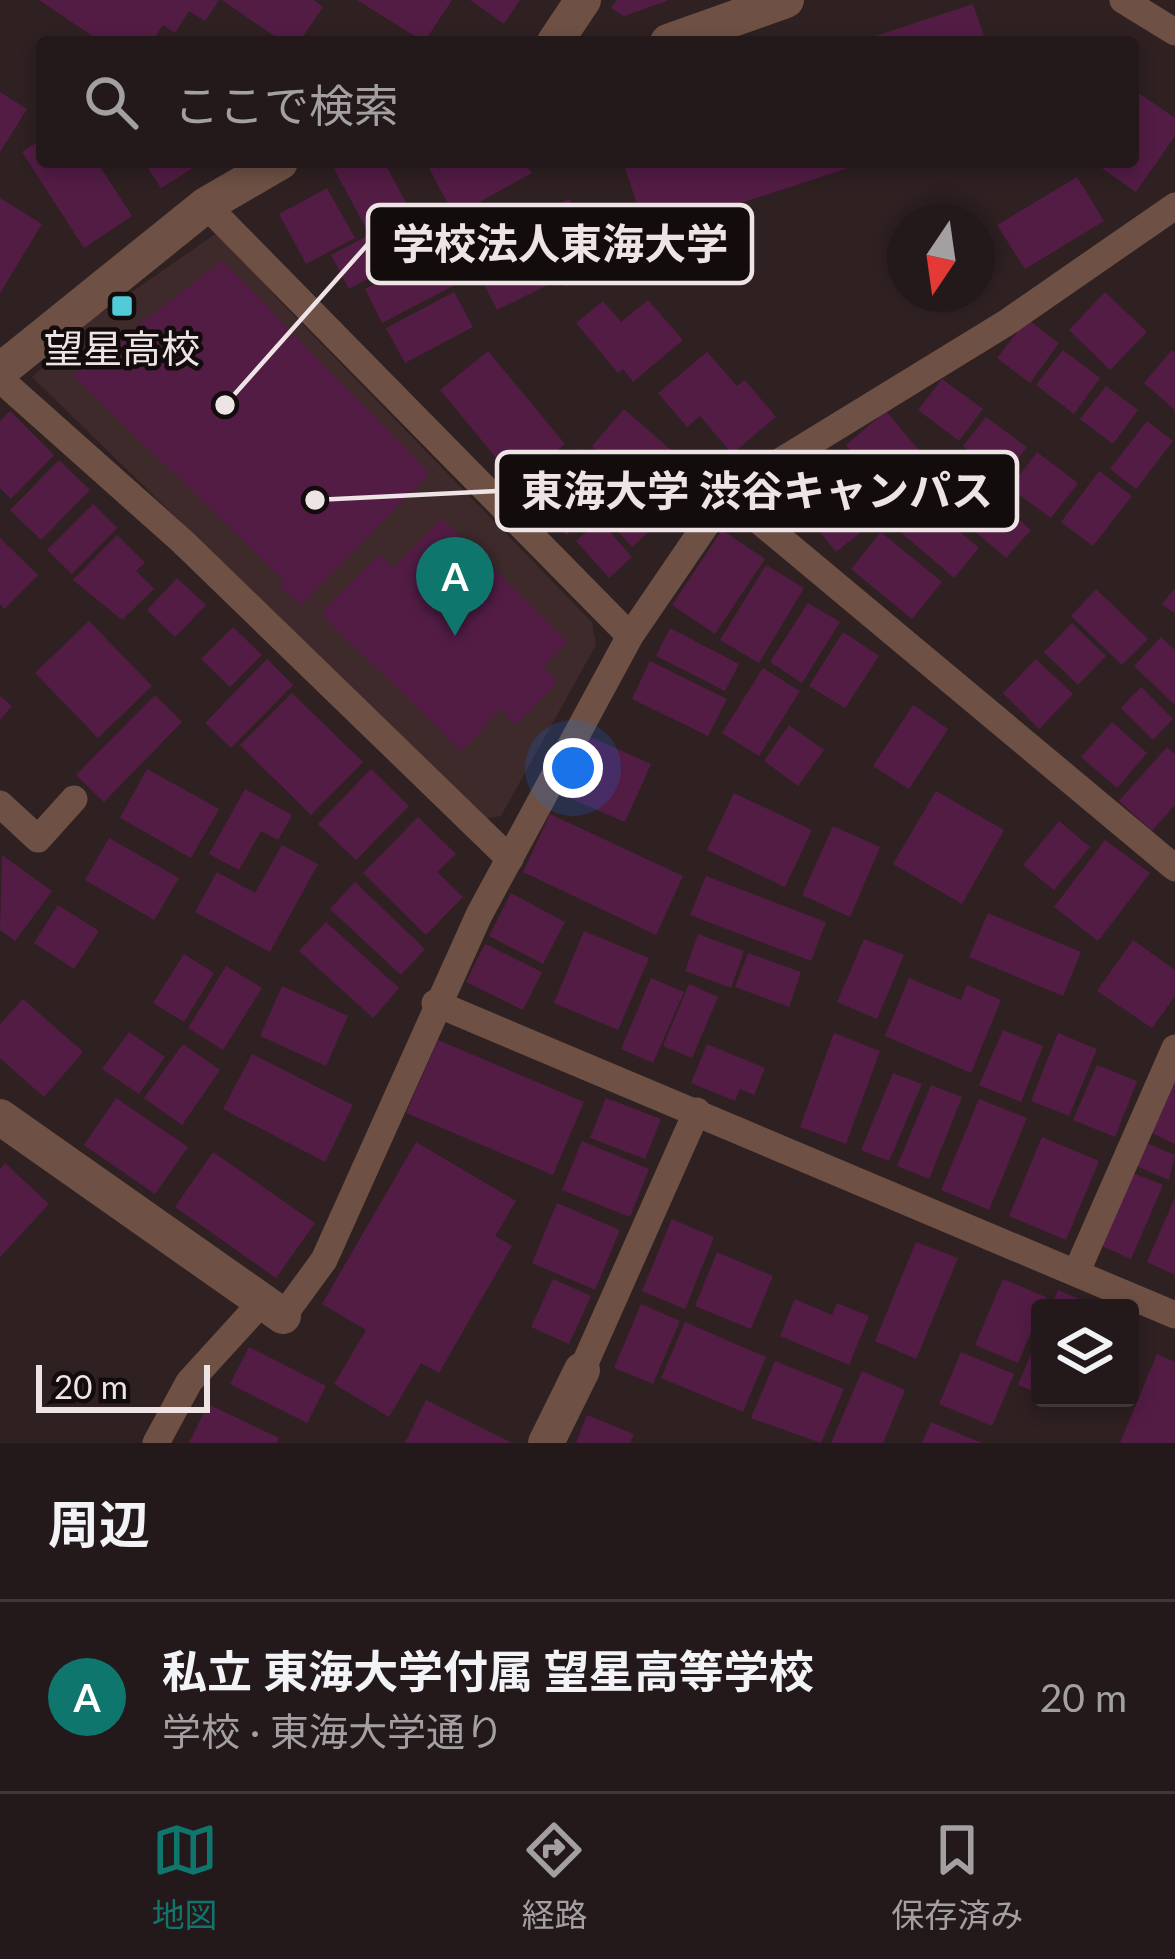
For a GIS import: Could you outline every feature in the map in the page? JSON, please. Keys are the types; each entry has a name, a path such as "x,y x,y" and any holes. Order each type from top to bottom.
{"street":[{"path":"559,36 583,0"},
{"path":"685,36 786,0"},
{"path":"0,375 206,205 270,168"},
{"path":"0,1117 272,1310"},
{"path":"546,1443 583,1370"}],"lane":[{"path":"1123,0 1175,32"},
{"path":"206,205 631,636"},
{"path":"156,1443 189,1382 324,1260 435,1003 510,859 631,636 727,494 1025,310 1175,206"},
{"path":"0,375 183,542 510,859"},
{"path":"727,494 1175,868"},
{"path":"0,805 38,839 74,799"},
{"path":"435,1003 1175,1315"},
{"path":"1077,1271 1174,1052"},
{"path":"583,1370 697,1111"}],"shaded area":[{"path":"221,230 276,297 592,622 596,645 501,816 485,819 32,377 93,319"}],"building":[{"path":"39,0 219,0 205,21 189,11 175,33 163,25 156,36 92,36"},
{"path":"222,0 314,0 323,7 303,36 274,36"},
{"path":"357,0 452,0 428,36 414,36"},
{"path":"470,0 520,0 504,24"},
{"path":"617,0 667,1 624,16 611,8"},
{"path":"973,4 984,36 875,36"},
{"path":"0,92 27,109 0,152"},
{"path":"1139,93 1175,118 1175,136 1136,192 1102,168 1139,168"},
{"path":"36,143 36,168 101,168 132,216 84,248 22,152"},
{"path":"148,168 193,168 161,188"},
{"path":"334,168 387,168 409,208 367,230"},
{"path":"429,168 527,168 532,173 454,216"},
{"path":"625,168 848,168 647,234"},
{"path":"1077,177 1104,221 1025,269 997,225"},
{"path":"327,188 355,238 306,264 279,214"},
{"path":"0,198 42,224 0,293"},
{"path":"569,199 588,236 599,231 615,263 566,287 532,216"},
{"path":"414,211 432,245 349,289 331,255"},
{"path":"537,237 558,280 497,310 475,266"},
{"path":"438,251 455,285 382,323 365,289"},
{"path":"222,261 430,473 301,606 279,585 284,580 72,375"},
{"path":"454,292 473,327 405,363 386,328"},
{"path":"1105,292 1147,332 1110,370 1069,330"},
{"path":"648,300 683,340 633,382 623,369 618,373 576,323 603,301 621,322"},
{"path":"1027,319 1059,343 1030,383 997,358"},
{"path":"1063,350 1100,378 1074,414 1036,385"},
{"path":"1172,350 1175,353 1175,410 1144,383"},
{"path":"488,351 565,444 517,483 440,390"},
{"path":"707,352 737,386 745,380 776,417 732,454 700,416 687,427 658,393"},
{"path":"942,379 983,409 959,441 918,410"},
{"path":"1106,386 1138,410 1113,444 1080,419"},
{"path":"624,409 696,472 663,509 592,446"},
{"path":"10,411 54,455 11,499 0,488 0,421"},
{"path":"886,411 938,473 898,506 846,445"},
{"path":"986,417 1027,447 1004,477 963,446"},
{"path":"1147,421 1173,441 1136,489 1110,469"},
{"path":"579,449 616,487 567,535 530,497"},
{"path":"1037,452 1078,483 1051,518 1010,488"},
{"path":"830,454 881,516 836,552 785,489"},
{"path":"59,460 90,490 41,540 10,510"},
{"path":"960,469 1031,530 1006,558 935,497"},
{"path":"1099,471 1132,496 1093,546 1061,522"},
{"path":"630,492 658,524 632,547 603,515"},
{"path":"93,504 117,528 72,574 47,550"},
{"path":"927,504 979,548 954,578 902,533"},
{"path":"442,518 568,642 543,667 558,682 516,725 501,709 461,751 321,614 379,555 393,568"},
{"path":"600,520 632,557 609,578 576,541"},
{"path":"722,530 765,559 715,634 672,605"},
{"path":"881,532 942,582 912,619 851,569"},
{"path":"117,535 145,563 136,571 154,589 122,620 73,580"},
{"path":"0,538 38,575 4,609 0,604"},
{"path":"766,565 804,588 759,663 720,640"},
{"path":"177,578 206,605 175,637 147,610"},
{"path":"1175,588 1175,614 1162,604"},
{"path":"1096,589 1148,639 1122,665 1071,616"},
{"path":"808,603 840,622 802,683 770,662"},
{"path":"89,621 152,686 98,738 35,673"},
{"path":"1072,623 1106,656 1078,685 1044,652"},
{"path":"233,627 262,655 230,687 201,659"},
{"path":"670,628 739,664 725,691 656,656"},
{"path":"843,632 879,656 845,708 809,686"},
{"path":"1161,637 1175,650 1175,705 1134,666"},
{"path":"267,659 293,685 231,748 205,723"},
{"path":"1036,659 1073,694 1039,729 1003,693"},
{"path":"650,661 727,699 708,736 632,699"},
{"path":"763,668 800,691 759,756 722,733"},
{"path":"1141,687 1173,719 1153,740 1121,708"},
{"path":"292,693 363,762 311,815 240,745"},
{"path":"155,695 182,722 104,802 76,775"},
{"path":"0,696 12,706 0,720"},
{"path":"913,705 948,729 909,789 873,766"},
{"path":"1112,722 1147,753 1117,788 1081,757"},
{"path":"789,725 824,750 798,786 764,761"},
{"path":"586,735 651,764 625,822 560,794"},
{"path":"1167,747 1175,754 1175,805 1152,831 1119,801"},
{"path":"147,769 219,809 191,858 120,818"},
{"path":"371,769 409,806 356,860 318,824"},
{"path":"245,789 292,815 278,840 261,831 239,870 209,854"},
{"path":"936,791 1004,830 962,904 893,864"},
{"path":"734,793 812,830 785,887 707,850"},
{"path":"550,814 683,876 656,935 523,872"},
{"path":"418,817 456,854 437,872 463,897 426,935 363,873"},
{"path":"1059,821 1090,847 1054,890 1023,865"},
{"path":"833,826 880,847 850,917 802,895"},
{"path":"109,838 179,878 154,920 85,880"},
{"path":"1105,840 1150,873 1098,941 1054,907"},
{"path":"282,845 318,864 270,952 195,912 217,872 255,893"},
{"path":"2,855 52,891 15,941 0,930"},
{"path":"706,876 826,922 811,961 690,915"},
{"path":"355,882 425,949 401,975 330,909"},
{"path":"511,893 565,922 543,964 489,936"},
{"path":"58,905 99,931 74,969 34,943"},
{"path":"988,913 1081,952 1063,996 969,957"},
{"path":"326,922 399,988 373,1018 299,951"},
{"path":"584,931 649,958 618,1030 554,1003"},
{"path":"698,934 744,951 731,988 685,971"},
{"path":"864,939 904,955 877,1019 837,1002"},
{"path":"1133,940 1175,970 1175,996 1152,1028 1097,991"},
{"path":"485,944 542,972 523,1010 466,982"},
{"path":"748,953 801,972 789,1007 735,987"},
{"path":"184,954 214,973 184,1022 153,1003"},
{"path":"226,966 262,988 223,1050 188,1028"},
{"path":"651,978 684,992 653,1063 621,1049"},
{"path":"909,978 961,1000 967,985 1001,1000 971,1073 885,1036"},
{"path":"689,984 718,997 692,1058 663,1046"},
{"path":"282,986 348,1016 326,1066 260,1036"},
{"path":"23,999 83,1052 44,1097 0,1058 0,1024"},
{"path":"1003,1030 1043,1046 1021,1102 979,1085"},
{"path":"129,1032 165,1057 139,1094 102,1069"},
{"path":"834,1033 880,1051 846,1144 800,1127"},
{"path":"1058,1033 1097,1049 1069,1116 1031,1101"},
{"path":"438,1040 584,1102 553,1175 406,1113"},
{"path":"183,1044 220,1070 182,1125 144,1098"},
{"path":"707,1044 765,1068 754,1095 740,1089 735,1101 691,1083"},
{"path":"252,1054 353,1105 325,1162 223,1109"},
{"path":"1097,1065 1137,1081 1115,1137 1073,1120"},
{"path":"893,1073 922,1084 889,1161 861,1150"},
{"path":"1175,1076 1175,1144 1143,1129"},
{"path":"931,1085 962,1097 929,1179 897,1166"},
{"path":"116,1098 188,1147 155,1194 84,1145"},
{"path":"606,1098 661,1119 645,1159 590,1138"},
{"path":"979,1099 1027,1118 989,1210 941,1190"},
{"path":"1042,1137 1099,1161 1066,1240 1009,1216"},
{"path":"582,1141 649,1169 630,1217 562,1190"},
{"path":"416,1142 516,1201 495,1236 512,1246 439,1373 421,1363 389,1417 334,1384 366,1330 322,1304"},
{"path":"1144,1142 1175,1155 1169,1180 1134,1165"},
{"path":"213,1152 315,1223 276,1278 175,1207"},
{"path":"5,1163 49,1204 0,1257 0,1169"},
{"path":"1128,1171 1163,1185 1131,1259 1097,1244"},
{"path":"1175,1197 1175,1275 1147,1262"},
{"path":"557,1203 620,1230 595,1290 532,1263"},
{"path":"672,1219 714,1237 685,1309 642,1291"},
{"path":"916,1242 958,1258 916,1359 875,1341"},
{"path":"717,1252 773,1276 751,1329 695,1306"},
{"path":"553,1279 591,1296 569,1344 531,1327"},
{"path":"1003,1279 1046,1297 1031,1299 1031,1332 1018,1363 975,1345"},
{"path":"1058,1290 1079,1299 1054,1299"},
{"path":"795,1299 832,1315 837,1303 869,1316 849,1365 780,1336"},
{"path":"641,1304 680,1321 653,1384 614,1368"},
{"path":"685,1322 766,1357 743,1412 661,1378"},
{"path":"249,1347 326,1386 307,1423 230,1384"},
{"path":"961,1352 1014,1374 992,1426 939,1404"},
{"path":"1031,1354 1031,1390 1018,1385"},
{"path":"1157,1354 1175,1362 1175,1443 1120,1443 1139,1407"},
{"path":"775,1361 844,1389 821,1443 751,1418"},
{"path":"862,1371 905,1390 883,1443 831,1443"},
{"path":"426,1400 512,1443 405,1443"},
{"path":"208,1404 279,1438 277,1443 189,1443"},
{"path":"587,1415 634,1434 630,1443 576,1443"},
{"path":"931,1422 982,1443 922,1443"}],"place":[{"name":"望星高校","path":"122,306"},
{"name":"学校法人東海大学","path":"225,405"},
{"name":"東海大学 渋谷キャンパス","path":"315,500"},
{"name":"私立 東海大学付属 望星高等学校","path":"455,636"}]}
